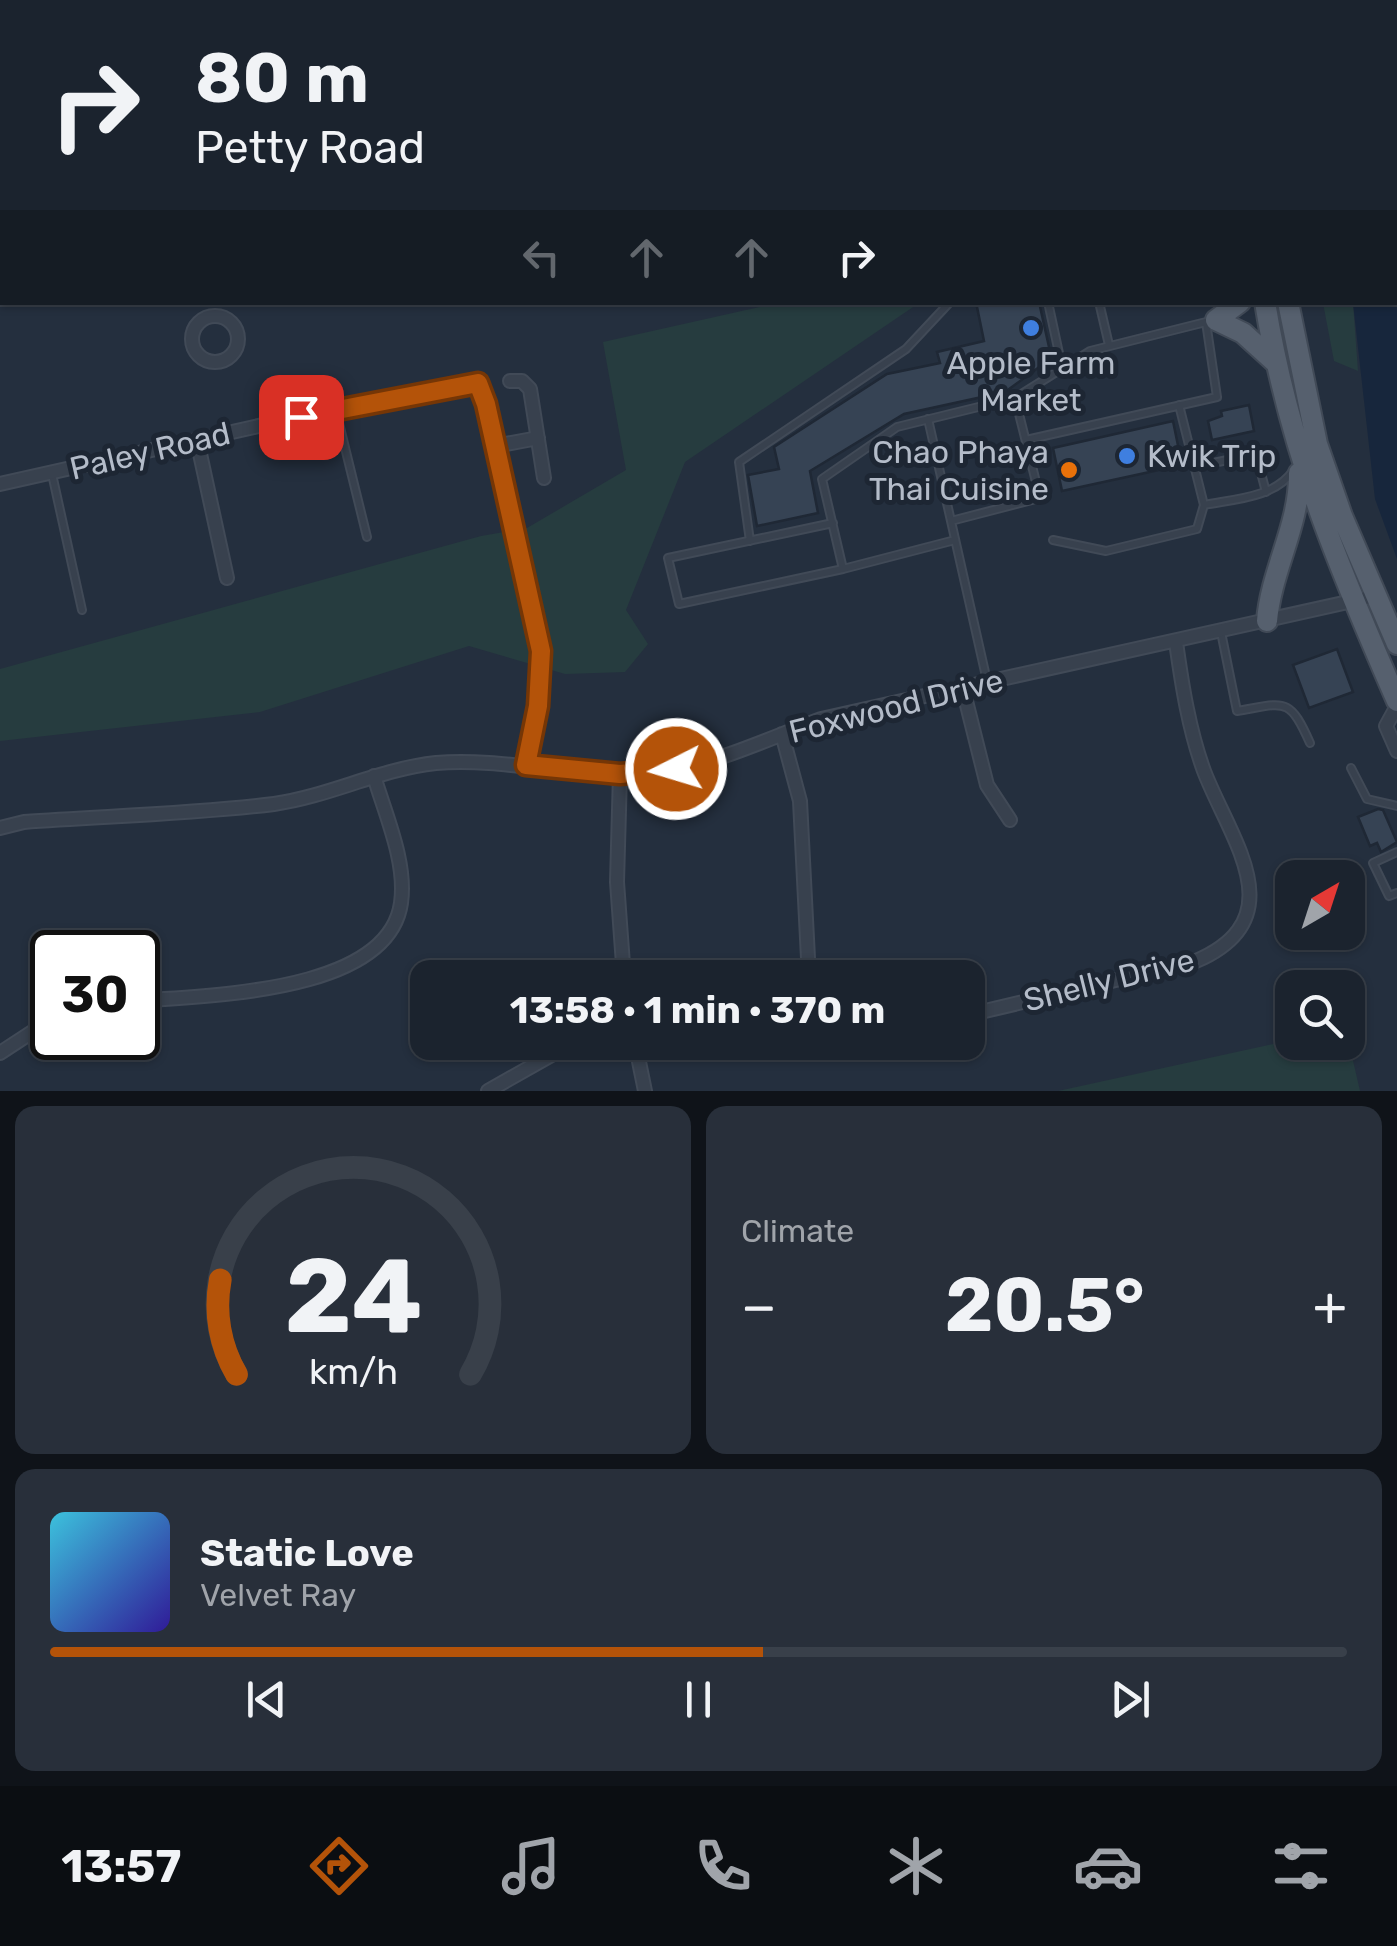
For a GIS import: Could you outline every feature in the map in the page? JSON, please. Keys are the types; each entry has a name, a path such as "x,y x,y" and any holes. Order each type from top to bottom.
{"main road":[{"path":"1211,321 1235,305"},
{"path":"1266,305 1299,461 1397,704"},
{"path":"1289,305 1317,444 1397,644"},
{"path":"1211,321 1243,333 1275,362"},
{"path":"1267,621 1269,595 1294,523 1299,461"}],"street":[{"path":"510,382 527,383 530,390 544,478"},
{"name":"Paley Road","path":"0,484 335,409 478,383 495,446"},
{"path":"526,765 538,706 541,651 495,446 538,438"},
{"path":"197,440 226,578"},
{"name":"Foxwood Drive","path":"0,828 24,822 275,804 436,763 526,765 620,774 676,769 821,720 1375,596"},
{"name":"Shelly Drive","path":"985,1011 1196,962 1214,954 1246,918 1250,881 1204,769 1181,683 1176,642"},
{"path":"963,689 988,785 1010,820"},
{"path":"1397,704 1386,726 1397,751"},
{"path":"782,734 800,801 808,960"},
{"path":"620,774 617,882 623,960"},
{"path":"160,998 300,982 360,959 372,948 399,914 402,898 400,866 374,776"},
{"path":"0,1053 30,1033"},
{"path":"488,1091 541,1060"},
{"path":"639,1060 646,1091"}],"lane":[{"path":"750,541 738,462 906,348 947,305"},
{"path":"1049,305 1062,367"},
{"path":"1100,305 1109,345"},
{"path":"844,569 822,479 883,435 928,419 1015,398 1062,367 1109,345 1211,321 1217,397 1026,440"},
{"path":"951,521 1040,498 1015,398"},
{"path":"1053,540 1106,551 1194,532 1204,505 1179,406"},
{"path":"335,409 367,538"},
{"path":"928,419 987,683"},
{"path":"1194,467 1256,454 1266,492"},
{"path":"1204,505 1266,492 1283,483 1299,461"},
{"path":"52,473 82,610"},
{"path":"833,523 668,558 679,604 844,569 955,540"},
{"path":"1221,632 1237,712 1283,704 1295,710 1310,744"},
{"path":"1352,768 1367,799 1397,806"},
{"path":"1397,852 1372,863 1388,896 1397,892"}],"green space":[{"path":"768,305 916,305 685,462 626,610 648,644 625,672 565,674 469,646 260,712 0,741 0,669 481,536 527,528 626,470 603,342"},
{"path":"1323,305 1353,305 1358,371 1334,361"},
{"path":"1275,1044 1275,1060 1353,1060 1360,1091 1058,1091"}],"water":[{"path":"1353,305 1397,305 1397,559 1375,499"}],"building":[{"path":"977,305 1040,305 1051,356 1047,368 1042,365 1005,392 904,414 810,471 818,513 757,526 748,475 779,469 774,447 887,374 940,363 937,352 984,341"},
{"path":"1249,405 1254,431 1212,440 1208,421 1222,416 1221,411"},
{"path":"1173,421 1182,465 1062,491 1053,448"},
{"path":"1337,649 1353,692 1309,708 1293,665"},
{"path":"1383,810 1397,842 1381,852 1377,843 1370,846 1358,817"}],"place":[{"name":"Apple Farm Market","path":"1031,328"},
{"name":"Kwik Trip","path":"1127,456"},
{"name":"Chao Phaya Thai Cuisine","path":"1069,470"}],"route":[{"path":"301,417 478,383 541,651 538,706 526,765 620,774 676,769"}]}
